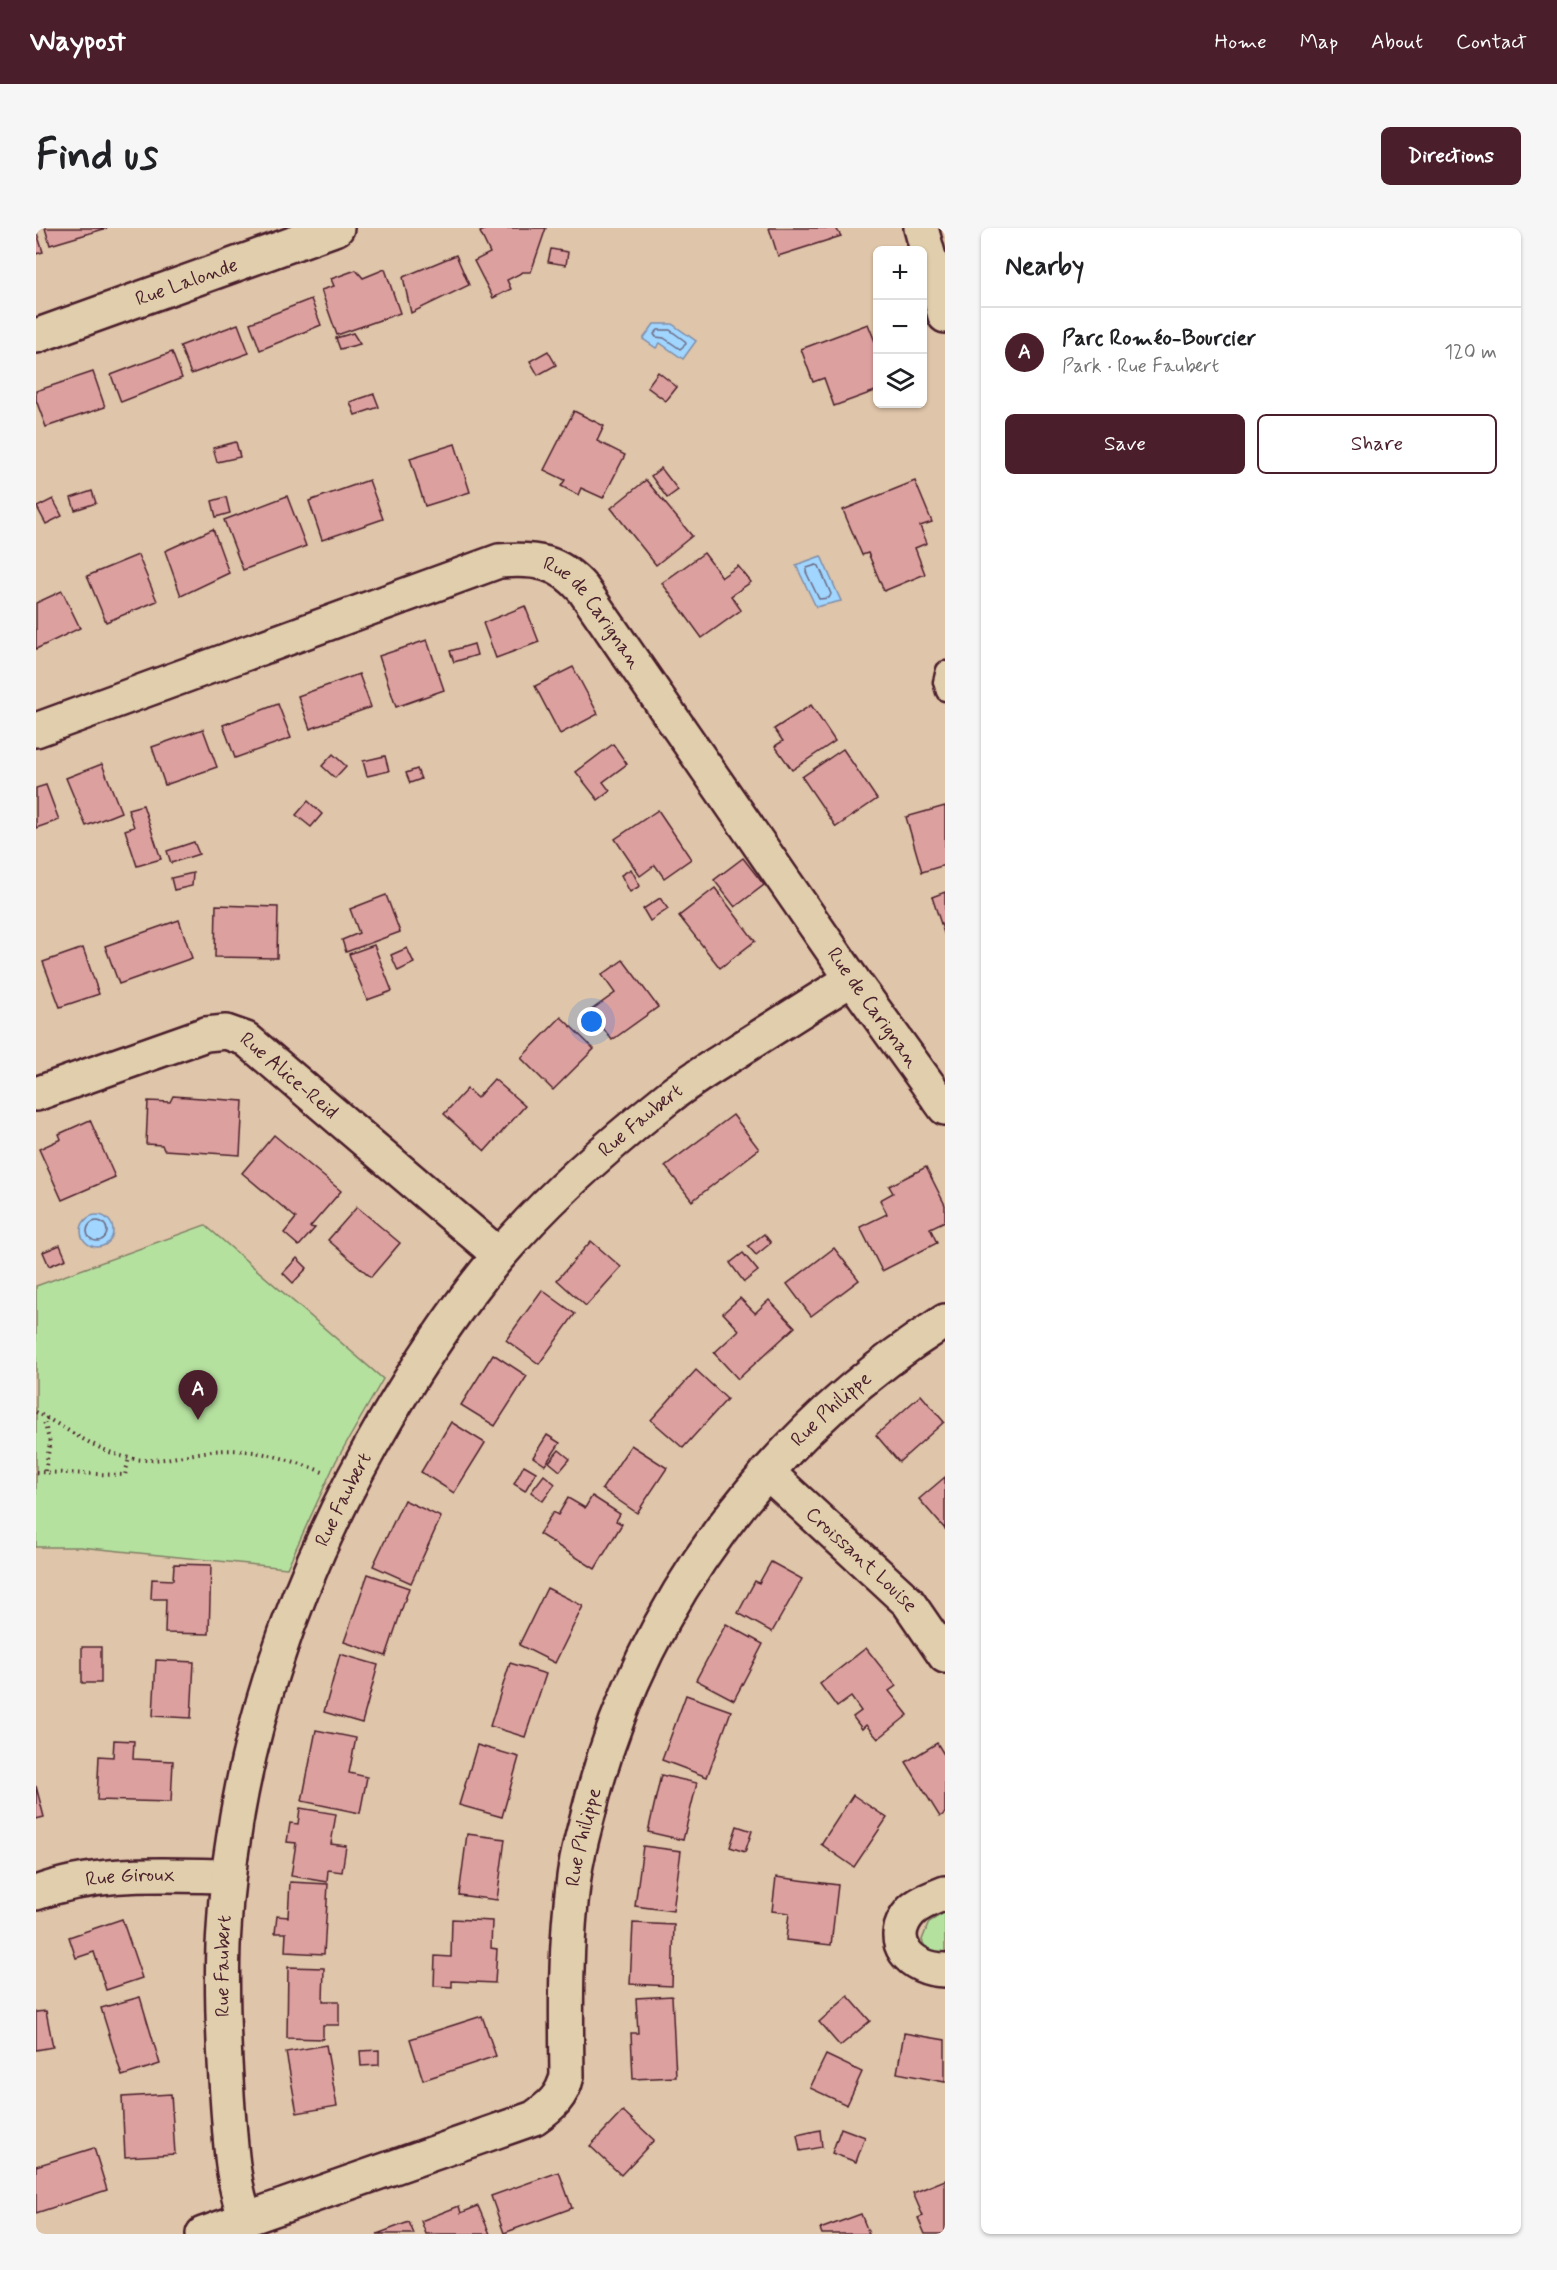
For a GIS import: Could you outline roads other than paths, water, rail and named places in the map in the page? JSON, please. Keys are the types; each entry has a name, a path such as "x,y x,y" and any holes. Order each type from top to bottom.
{"street":[{"name":"Rue Lalonde","path":"36,336 337,228"},
{"path":"921,228 945,316"},
{"name":"Rue de Carignan","path":"36,730 500,561 523,559 543,562 560,568 573,577 583,589 852,978 945,1108"},
{"name":"Rue Faubert","path":"246,2219 234,2175 222,2022 222,1959 227,1876 262,1701 276,1656 315,1555 349,1486 411,1378 500,1255 556,1197 619,1138 668,1097 852,978"},
{"name":"Rue Alice-Reid","path":"36,1094 206,1034 226,1032 246,1039 500,1255"},
{"name":"Rue Philippe","path":"203,2234 534,2118 562,2094 567,2076 567,1959 574,1875 599,1771 620,1709 641,1660 688,1574 735,1510 767,1472 840,1398 906,1346 945,1321"},
{"name":"Croissant Louise","path":"767,1472 908,1602 945,1656"},
{"name":"Rue Giroux","path":"36,1893 51,1887 107,1876 134,1874 227,1876"},
{"path":"945,1893 923,1902 912,1910 903,1923 900,1937 904,1951 911,1960 931,1969 945,1970"}],"lane":[{"path":"945,670 942,682 945,692"}],"water":[{"path":"654,324 672,324 696,341 683,359 660,343 656,348 643,339"},
{"path":"821,556 841,601 816,607 796,565"},
{"path":"97,1215 108,1220 113,1231 108,1242 97,1247 86,1242 81,1231 86,1220"}],"place":[{"name":"Parc Roméo-Bourcier","path":"198,1420"}]}
